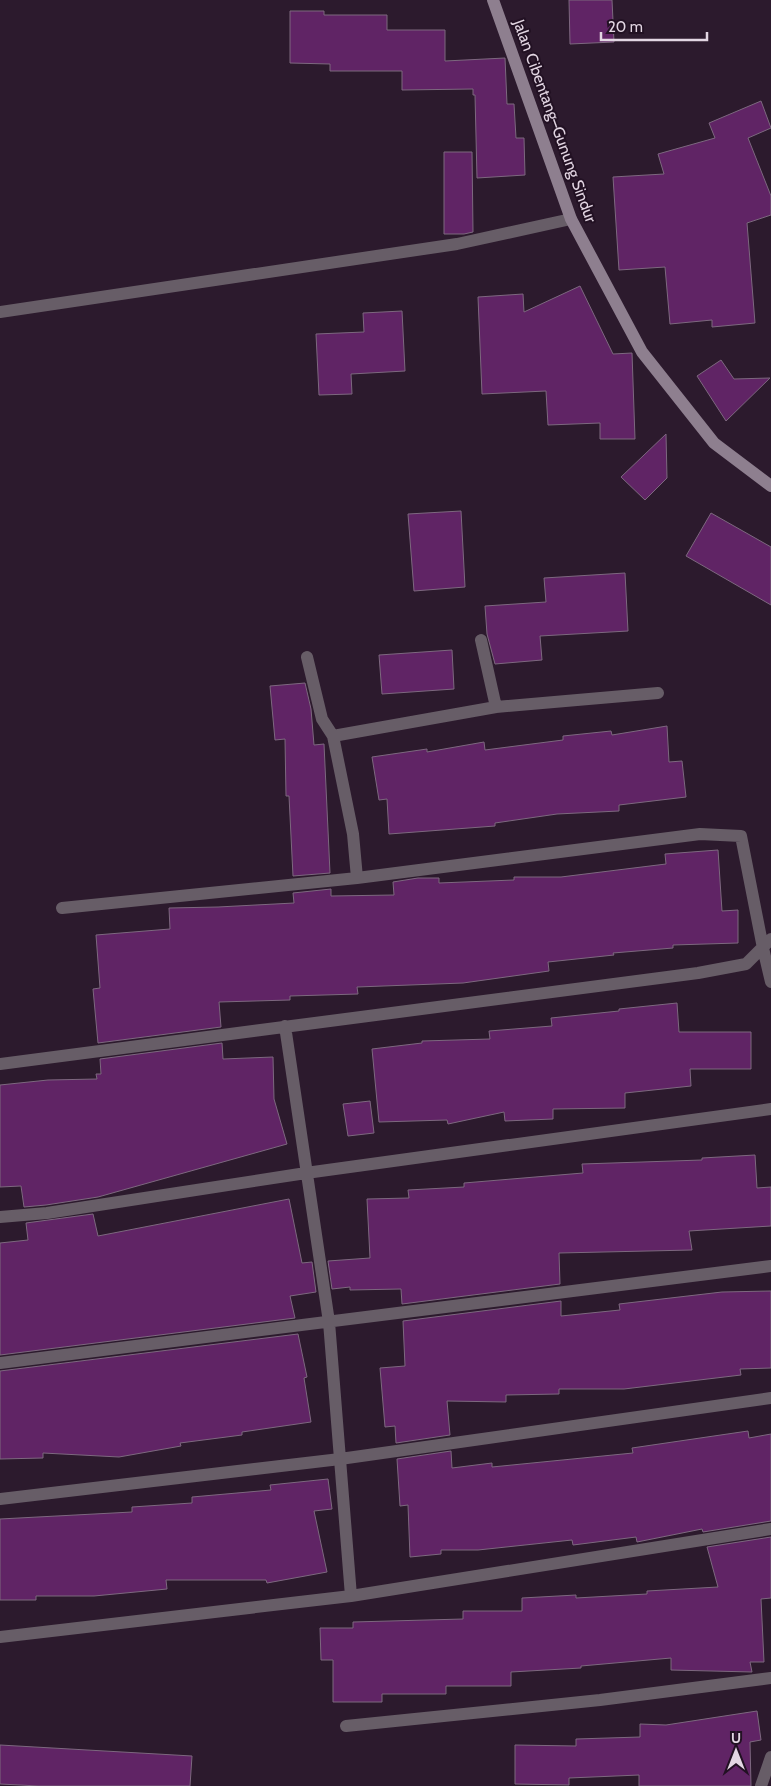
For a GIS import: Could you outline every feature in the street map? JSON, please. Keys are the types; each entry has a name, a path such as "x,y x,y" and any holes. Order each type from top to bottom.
{"street":[{"name":"Jalan Cibentang–Gunung Sindur","path":"493,0 571,219 642,352 714,443 771,486"},
{"path":"0,312 457,244 571,219"},
{"path":"481,640 496,707"},
{"path":"307,657 322,719 334,736 353,834 357,878"},
{"path":"334,736 496,707 658,693"},
{"path":"62,908 357,878 700,834 741,836 767,943 771,982"},
{"path":"0,1064 698,973 746,964 767,943"},
{"path":"285,1026 329,1322 350,1596"},
{"path":"0,1217 47,1213 306,1173 771,1109"},
{"path":"0,1363 771,1266"},
{"path":"0,1499 340,1459 771,1398"},
{"path":"0,1637 350,1596 771,1528"},
{"path":"346,1726 600,1700 771,1678"},
{"path":"761,1786 771,1757"}],"building":[{"path":"569,0 612,0 614,42 570,44"},
{"path":"290,11 324,11 324,15 387,15 387,30 445,30 445,61 505,58 507,104 514,104 516,138 524,138 525,175 477,178 475,95 473,95 473,89 402,90 402,71 330,71 330,64 290,63"},
{"path":"761,101 771,128 748,138 771,196 771,215 747,223 755,323 712,327 712,320 670,324 665,267 619,270 613,177 664,174 658,154 715,138 709,123"},
{"path":"444,152 472,152 473,232 444,234"},
{"path":"580,286 613,354 632,353 635,439 600,439 600,423 548,425 546,391 482,394 478,297 523,294 524,312"},
{"path":"402,311 405,371 351,374 352,394 319,395 316,334 364,332 363,313"},
{"path":"721,360 734,379 770,378 726,421 697,376"},
{"path":"666,434 667,478 645,500 621,477"},
{"path":"461,511 465,587 414,591 408,514"},
{"path":"711,513 771,547 771,605 686,556"},
{"path":"625,573 628,631 540,636 542,660 495,664 487,634 485,606 546,602 544,578"},
{"path":"452,650 454,689 382,694 379,655"},
{"path":"305,683 311,709 314,745 324,744 330,873 293,876 289,796 286,796 285,739 275,740 270,686"},
{"path":"667,726 669,762 682,761 686,797 619,805 619,811 557,814 495,823 495,826 389,834 387,799 379,800 372,757 427,749 427,752 484,742 485,750 563,740 563,736 611,731 612,735"},
{"path":"718,850 722,911 738,910 738,943 673,945 673,948 613,953 614,955 548,962 549,971 463,983 357,987 358,994 290,996 290,1000 219,1002 221,1027 98,1043 93,989 100,988 96,935 170,929 169,908 294,903 293,893 331,889 331,896 394,895 393,882 418,878 439,878 439,883 514,880 514,877 561,877 666,864 665,854"},
{"path":"677,1003 679,1032 751,1032 751,1069 690,1069 691,1086 625,1093 625,1108 553,1109 553,1119 505,1121 504,1112 448,1124 447,1120 379,1122 372,1049 422,1043 422,1041 490,1039 489,1031 552,1026 551,1018"},
{"path":"222,1043 223,1059 273,1057 274,1099 287,1144 98,1197 46,1205 24,1207 21,1186 0,1187 0,1085 48,1080 97,1079 96,1074 101,1074 100,1059"},
{"path":"370,1101 374,1133 348,1136 343,1104"},
{"path":"755,1155 757,1188 771,1187 771,1226 689,1231 692,1250 559,1253 560,1284 402,1304 401,1289 350,1290 350,1287 332,1289 328,1261 370,1258 367,1199 409,1198 408,1190 464,1187 464,1183 583,1173 582,1164 702,1160 702,1158"},
{"path":"289,1199 302,1263 312,1262 316,1292 290,1296 295,1318 0,1355 0,1243 28,1240 26,1223 93,1214 98,1236"},
{"path":"771,1291 771,1368 740,1369 741,1375 624,1389 559,1389 559,1394 506,1395 506,1402 447,1401 450,1435 396,1443 395,1426 385,1427 380,1368 405,1366 403,1321 561,1301 561,1316 620,1310 619,1304 722,1292"},
{"path":"298,1334 307,1377 304,1378 311,1422 242,1432 242,1435 180,1443 181,1446 119,1457 43,1453 43,1458 0,1459 0,1371"},
{"path":"748,1431 749,1438 771,1434 771,1521 703,1532 702,1529 637,1542 636,1537 573,1545 572,1540 478,1550 441,1550 441,1554 410,1557 408,1505 400,1506 397,1459 451,1451 452,1468 492,1463 492,1467 633,1453 632,1448"},
{"path":"328,1479 332,1509 314,1511 327,1572 267,1583 266,1580 166,1580 167,1589 94,1596 36,1596 36,1600 0,1600 0,1519 132,1512 132,1507 192,1503 192,1497 271,1490 270,1485"},
{"path":"771,1537 771,1598 761,1599 764,1662 750,1662 752,1672 671,1670 671,1658 581,1666 581,1668 511,1672 511,1686 446,1686 446,1694 382,1694 382,1702 333,1702 333,1660 321,1660 320,1628 353,1628 353,1622 463,1619 463,1611 522,1611 522,1598 576,1595 576,1598 718,1587 707,1547"},
{"path":"757,1711 761,1740 750,1742 751,1786 639,1786 639,1775 569,1778 569,1785 515,1784 515,1745 576,1746 576,1739 640,1737 640,1724 666,1725"},
{"path":"0,1745 192,1756 190,1786 39,1786 0,1784"}]}
